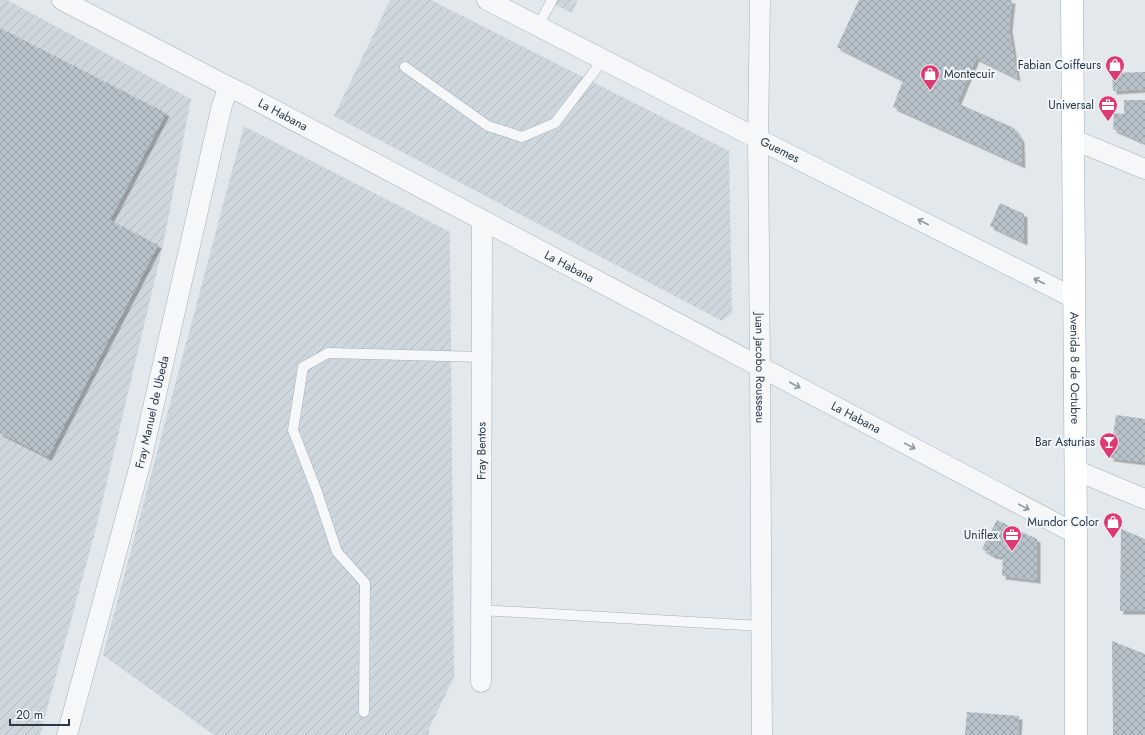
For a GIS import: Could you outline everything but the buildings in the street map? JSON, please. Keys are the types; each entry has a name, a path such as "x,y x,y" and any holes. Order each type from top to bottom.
{"main road":[{"name":"Avenida 8 de Octubre","path":"1072,0 1076,735"}],"street":[{"name":"La Habana","path":"62,0 251,98 1076,534"},
{"name":"Guemes","path":"487,0 758,139 1074,298"},
{"name":"Juan Jacobo Rousseau","path":"760,0 758,139 762,735"},
{"name":"Fray Manuel de Ubeda","path":"67,735 140,465 222,105 229,87"},
{"path":"1072,139 1145,169"},
{"name":"Fray Bentos","path":"482,221 482,682"},
{"path":"1075,470 1145,499"}],"lane":[{"path":"538,26 552,0"},
{"path":"406,67 488,126 522,137 555,123 603,60"},
{"path":"364,712 365,583 337,552 318,492 293,430 303,367 328,353 482,357"},
{"path":"482,610 761,626"}],"shaded area":[{"path":"0,0 7,0 191,99 163,245 96,528 40,735 0,735"},
{"path":"390,0 431,0 729,151 732,313 722,321 334,116"},
{"path":"545,0 578,0 572,13"},
{"path":"244,126 450,232 454,677 429,729 429,735 214,735 103,655"}],"place":[{"name":"Fabian Coiffeurs","path":"1115,82"},
{"name":"Montecuir","path":"930,91"},
{"name":"Universal","path":"1108,122"},
{"name":"Bar Asturias","path":"1109,459"},
{"name":"Mundor Color","path":"1113,539"},
{"name":"Uniflex","path":"1012,552"}]}
